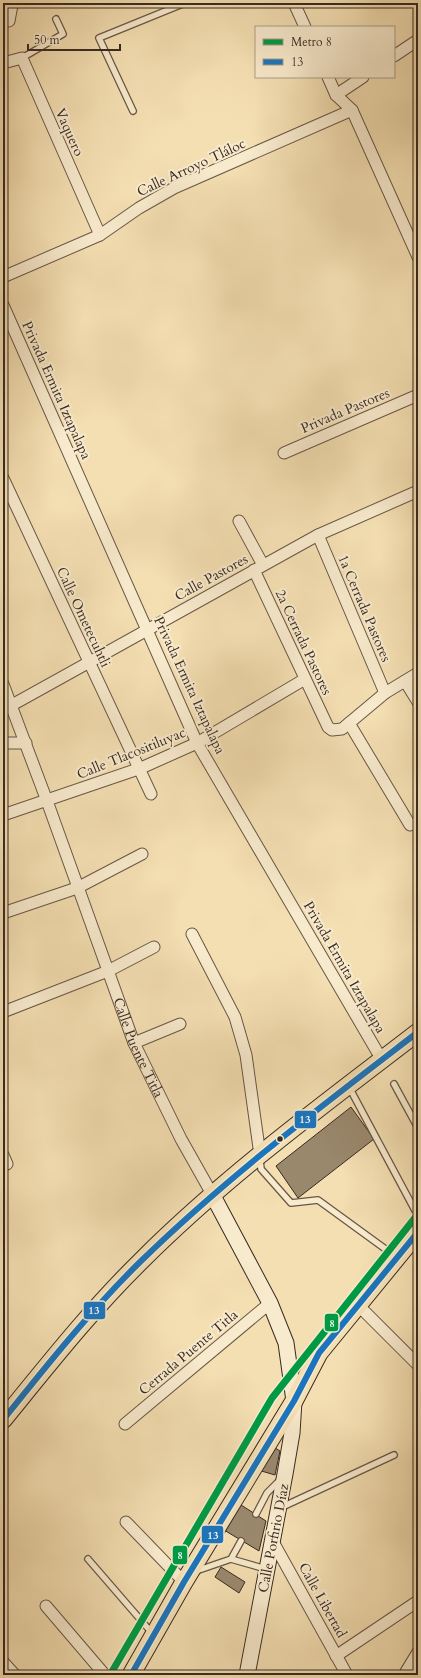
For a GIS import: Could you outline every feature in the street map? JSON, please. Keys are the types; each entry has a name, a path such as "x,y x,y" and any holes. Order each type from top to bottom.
{"main road":[{"path":"3,1420 62,1347 141,1261 212,1194 418,1032"},
{"path":"131,1675 187,1578 294,1401 319,1353 418,1232"}],"street":[{"path":"6,19 12,5 10,3"},
{"path":"294,3 305,26"},
{"path":"395,55 418,40"},
{"path":"3,63 22,58"},
{"name":"Vaquero","path":"22,58 100,236"},
{"path":"328,78 336,95 352,110 418,257"},
{"path":"336,95 361,78"},
{"name":"Calle Arroyo Tláloc","path":"3,277 100,236 139,208 174,188 352,110"},
{"name":"Privada Ermita Iztapalapa","path":"3,305 197,743 382,1060"},
{"name":"Privada Pastores","path":"284,453 418,395"},
{"name":"Calle Ometecuhtli","path":"3,478 88,661 141,768 151,794"},
{"name":"Calle Pastores","path":"7,708 88,661 318,535 418,491"},
{"name":"2a Cerrada Pastores","path":"239,521 305,679 328,727 332,730 342,729 349,723"},
{"name":"1a Cerrada Pastores","path":"318,535 385,693"},
{"path":"410,825 349,723 385,693 418,673"},
{"name":"Calle Tlacositiluyac","path":"3,815 141,768 197,743 305,679"},
{"path":"405,681 418,702"},
{"name":"Calle Puente Titla","path":"3,684 7,708 26,743 134,1043 181,1139 270,1303 286,1343 294,1401"},
{"path":"3,742 26,743"},
{"path":"3,913 77,888 142,854"},
{"path":"192,934 234,1016 246,1055 260,1155"},
{"path":"3,1012 108,971 154,947"},
{"path":"134,1043 180,1024"},
{"name":"Cerrada Puente Titla","path":"125,1424 270,1303"},
{"path":"358,1306 418,1365"},
{"name":"Calle Porfirio Díaz","path":"247,1675 285,1474 292,1433 294,1401"},
{"path":"126,1522 187,1578"},
{"name":"Calle Libertad","path":"272,1540 347,1675"},
{"path":"336,1656 418,1601"},
{"path":"46,1606 105,1675"},
{"path":"404,1675 418,1652"},
{"path":"3,1662 15,1675"}],"lane":[{"path":"133,111 99,38 185,3"},
{"path":"22,58 63,34 56,19"},
{"path":"394,1084 418,1128"},
{"path":"349,1087 418,1216"},
{"path":"260,1155 261,1169 291,1203 318,1200 397,1258"},
{"path":"278,1510 394,1455"},
{"path":"256,1514 267,1493 285,1474"},
{"path":"187,1578 231,1559 241,1541"},
{"path":"88,1559 154,1635"},
{"path":"231,1559 266,1569"}],"building":[{"path":"351,1107 374,1139 298,1198 276,1166"},
{"path":"272,1446 280,1451 275,1475 258,1470"},
{"path":"238,1503 266,1521 259,1551 224,1530"},
{"path":"221,1567 245,1582 239,1593 215,1577"}],"metro line":[{"name":"8","path":"110,1675 272,1398 418,1214"}],"transit line":[{"name":"13","path":"3,1420 87,1318 141,1261 174,1230 276,1142 418,1032"},
{"name":"13","path":"131,1675 184,1582 294,1401 319,1353 418,1232"}]}
